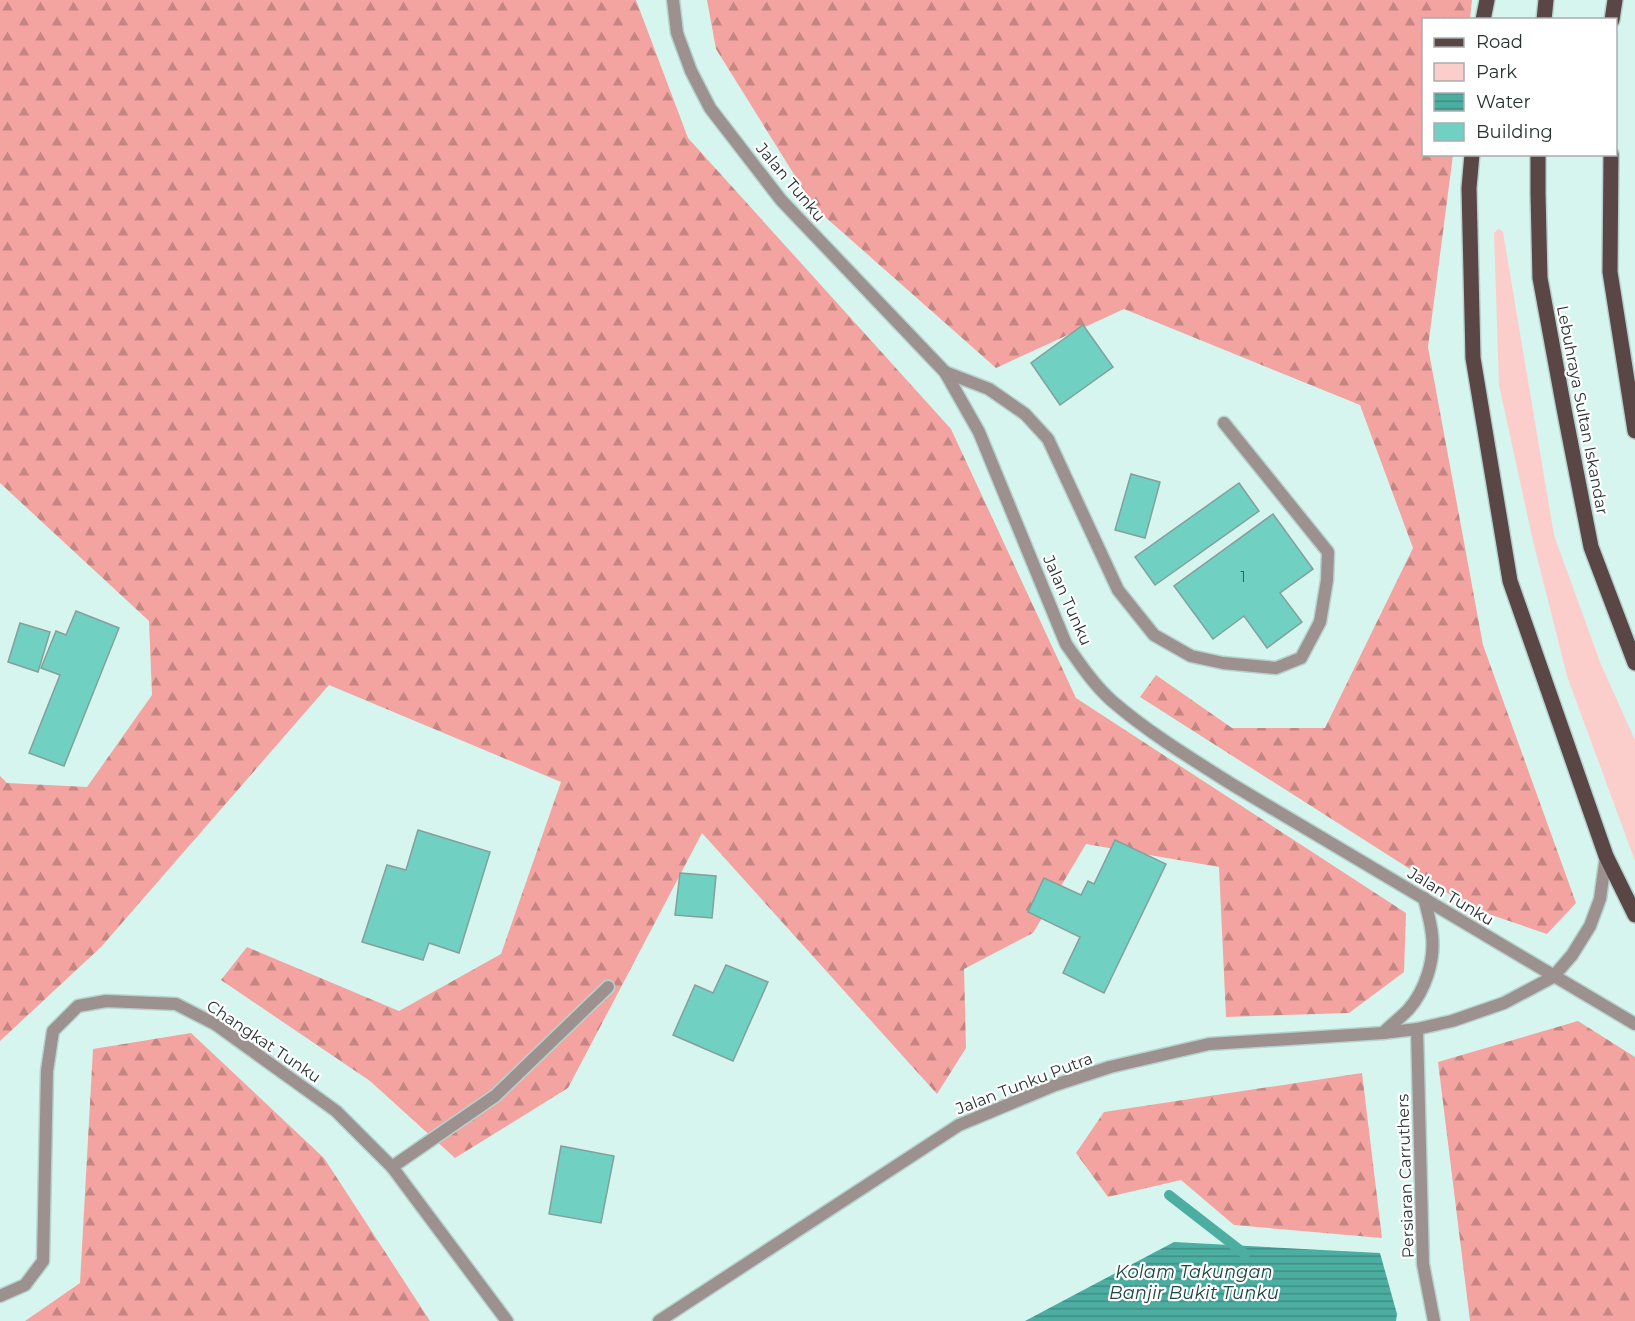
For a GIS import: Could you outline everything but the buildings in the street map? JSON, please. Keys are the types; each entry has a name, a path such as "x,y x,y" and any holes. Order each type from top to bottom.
{"main road":[{"path":"1483,18 1486,0"},
{"path":"1544,18 1546,0"},
{"path":"1612,18 1615,0"},
{"path":"1472,156 1469,188 1473,358 1510,580 1606,856 1635,915"},
{"name":"Lebuhraya Sultan Iskandar","path":"1538,156 1540,278 1567,425 1591,547 1635,663"},
{"path":"1611,156 1610,272 1635,431"}],"street":[{"name":"Jalan Tunku","path":"673,0 677,33 691,71 710,108 781,200 945,372 979,432 1066,644 1087,674 1112,700 1168,743 1233,785 1635,1024"},
{"path":"945,372 989,389 1025,414 1048,439 1118,590 1155,635 1191,656 1223,663 1276,668 1300,658 1320,622 1327,580 1328,552 1224,423"},
{"name":"Jalan Tunku Putra","path":"659,1321 959,1125 1055,1085 1110,1067 1209,1044 1417,1029 1452,1021 1504,1003 1553,976 1572,955 1590,926 1600,898 1606,856"},
{"path":"1383,1033 1408,1009 1419,994 1428,974 1432,956 1432,935 1424,898"},
{"path":"392,1167 495,1096 608,987"},
{"name":"Changkat Tunku","path":"0,1296 25,1285 43,1261 47,1071 53,1031 78,1006 106,1001 176,1004 215,1024 336,1111 392,1167 507,1321"},
{"name":"Persiaran Carruthers","path":"1417,1029 1421,1215 1424,1264 1434,1321"}],"green space":[{"path":"0,0 636,0 688,138 951,429 1076,698 1406,913 1404,972 1349,1013 1226,1017 1219,867 1086,844 1033,933 964,969 966,1048 937,1094 702,833 568,1088 455,1158 370,1081 221,980 247,947 399,1011 501,954 561,782 329,685 101,947 0,1041 0,776 7,783 87,787 152,695 149,621 0,483"},
{"path":"707,0 1472,0 1470,18 1422,18 1422,156 1453,156 1428,347 1483,645 1576,903 1547,934 1471,908 1140,697 1156,675 1232,728 1325,728 1413,548 1360,405 1124,309 996,368 815,208 716,49"},
{"path":"1498,229 1503,232 1554,535 1600,662 1635,740 1635,861 1567,676 1533,541 1499,385 1494,233"},
{"path":"1578,1021 1635,1057 1635,1321 1470,1321 1438,1062"},
{"path":"191,1033 324,1158 430,1321 25,1321 80,1283 93,1049"},
{"path":"1362,1073 1382,1238 1234,1225 1181,1180 1108,1197 1076,1153 1104,1112"}],"water":[{"name":"Kolam Takungan Banjir Bukit Tunku","path":"1174,1242 1380,1253 1397,1314 1396,1321 1025,1321"}],"waterway":[{"path":"1169,1195 1245,1254"}]}
